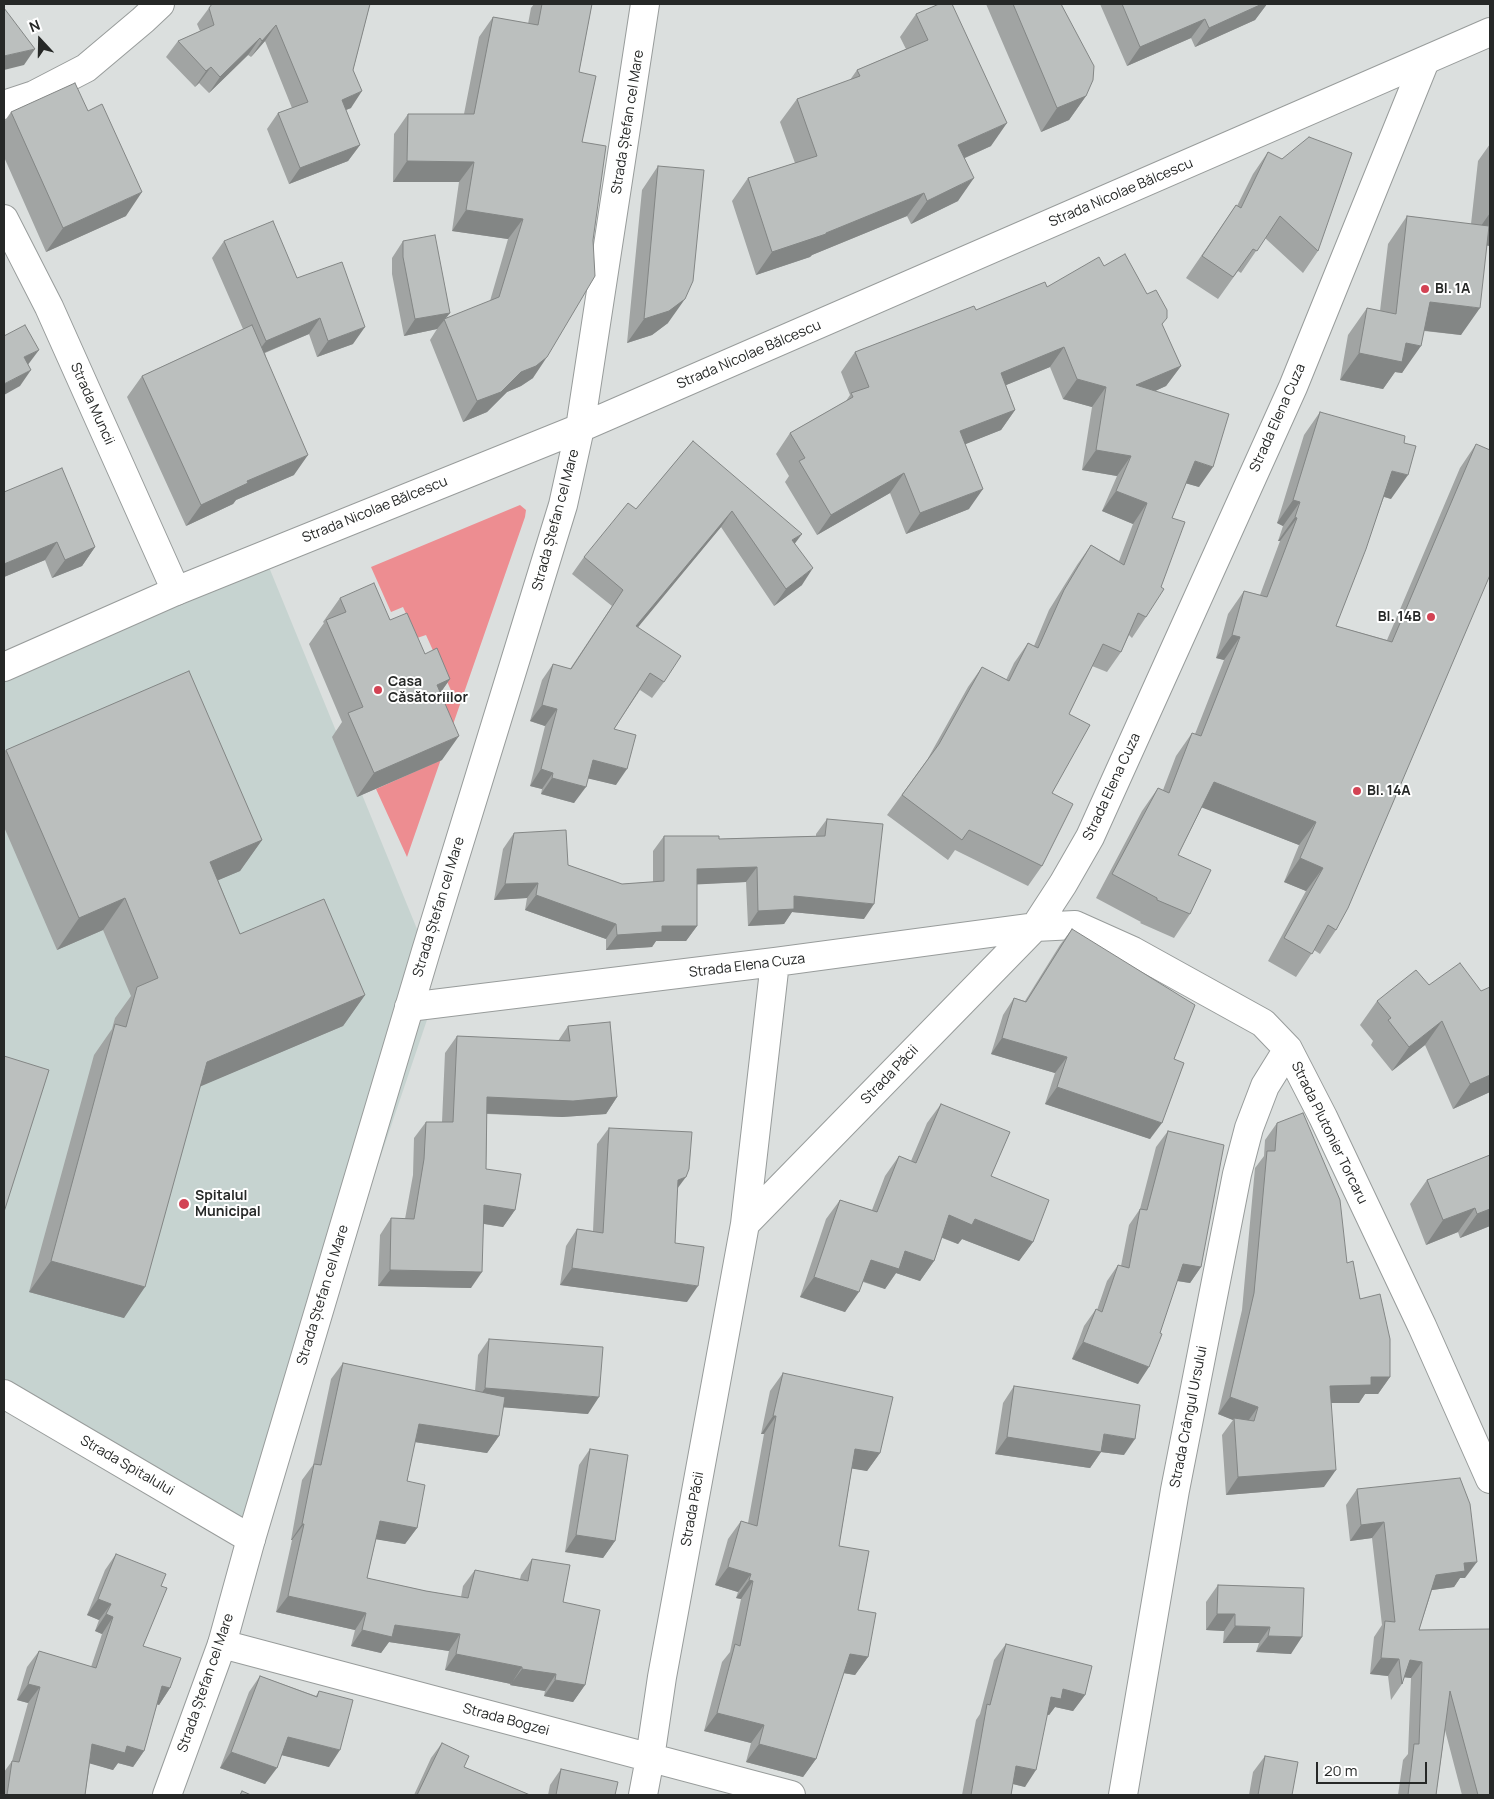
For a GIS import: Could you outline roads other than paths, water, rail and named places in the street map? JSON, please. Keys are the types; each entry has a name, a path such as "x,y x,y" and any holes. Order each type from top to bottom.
{"street":[{"path":"4,104 34,95 86,68 160,4"},
{"name":"Strada Ștefan cel Mare","path":"167,1795 222,1644 251,1539 409,1007 563,505 580,428 646,4"},
{"name":"Strada Nicolae Bălcescu","path":"4,666 176,591 580,428 1490,32"},
{"name":"Strada Elena Cuza","path":"409,1007 775,962 1035,927 1090,837 1180,639 1293,387 1425,61"},
{"name":"Strada Muncii","path":"4,219 49,307 176,591"},
{"name":"Strada Plutonier Torcaru","path":"1035,927 1076,926 1133,951 1263,1023 1288,1049 1323,1117 1422,1326 1490,1479"},
{"name":"Strada Păcii","path":"746,1224 1035,927"},
{"name":"Strada Păcii","path":"643,1795 662,1677 746,1224 775,962"},
{"name":"Strada Crângul Ursului","path":"1122,1795 1175,1490 1237,1174 1249,1128 1265,1086 1288,1049"},
{"name":"Strada Spitalului","path":"4,1394 251,1539"},
{"name":"Strada Bogzei","path":"222,1644 791,1795"}],"place":[{"name":"Bl. 1A","path":"1425,289"},
{"name":"Bl. 14B","path":"1431,617"},
{"name":"Casa Căsătoriilor","path":"378,690"},
{"name":"Bl. 14A","path":"1357,791"},
{"name":"Spitalul Municipal","path":"184,1204"}]}
